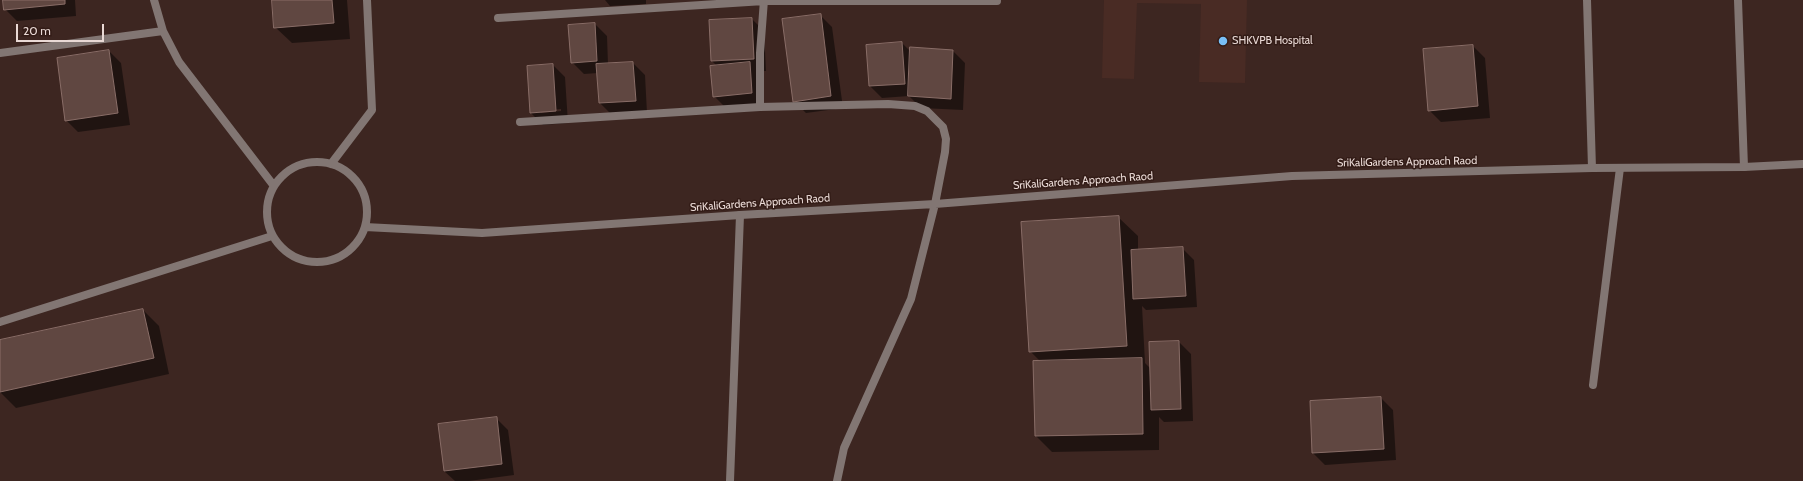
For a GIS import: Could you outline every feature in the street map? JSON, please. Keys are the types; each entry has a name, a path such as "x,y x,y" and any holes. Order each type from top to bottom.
{"street":[{"path":"154,0 163,31 179,62 274,186"},
{"path":"331,164 372,110 367,0"},
{"path":"498,18 764,0 996,1"},
{"path":"760,107 760,53 764,0"},
{"path":"1587,0 1592,168"},
{"path":"1738,0 1744,167"},
{"path":"0,54 163,31"},
{"path":"520,122 760,107 888,104 915,106 927,110 943,127 946,139 945,152 935,204 911,299 844,448 837,481"},
{"path":"315,162 331,164 345,171 357,182 364,196 367,211 365,227 358,241 347,253 331,260 314,262 297,259 282,249 272,236 267,219 268,202 274,186 286,173 299,165 315,162"},
{"name":"SriKaliGardens Approach Raod","path":"365,227 482,233 740,215 935,204 1292,176 1592,168 1744,167 1803,164"},
{"path":"1593,385 1620,168"},
{"path":"730,481 740,215"},
{"path":"0,322 272,236"}],"shaded area":[{"name":"SHKVPB Hospital","path":"1104,0 1247,0 1245,83 1199,82 1201,4 1137,3 1134,79 1102,78"}],"building":[{"path":"3,0 65,0 65,4 4,10"},
{"path":"272,0 332,0 334,23 274,28"},
{"path":"821,14 831,96 793,102 782,19"},
{"path":"752,18 754,59 711,61 709,20"},
{"path":"595,23 597,61 571,63 568,25"},
{"path":"902,42 905,84 869,86 866,45"},
{"path":"1473,45 1478,106 1428,111 1423,49"},
{"path":"910,47 953,50 951,99 908,96"},
{"path":"109,50 118,113 65,121 57,58"},
{"path":"633,62 636,101 599,103 596,64"},
{"path":"750,62 752,93 713,97 710,66"},
{"path":"553,64 556,111 530,113 527,66"},
{"path":"1119,216 1127,346 1029,352 1021,222"},
{"path":"1183,247 1186,296 1133,299 1131,250"},
{"path":"143,309 154,358 0,392 0,340"},
{"path":"1179,341 1181,409 1151,410 1149,342"},
{"path":"1142,358 1143,434 1035,436 1033,361"},
{"path":"1381,397 1384,449 1312,453 1310,401"},
{"path":"497,417 502,464 444,471 438,424"}],"place":[{"name":"SHKVPB Hospital","path":"1223,41"}]}
